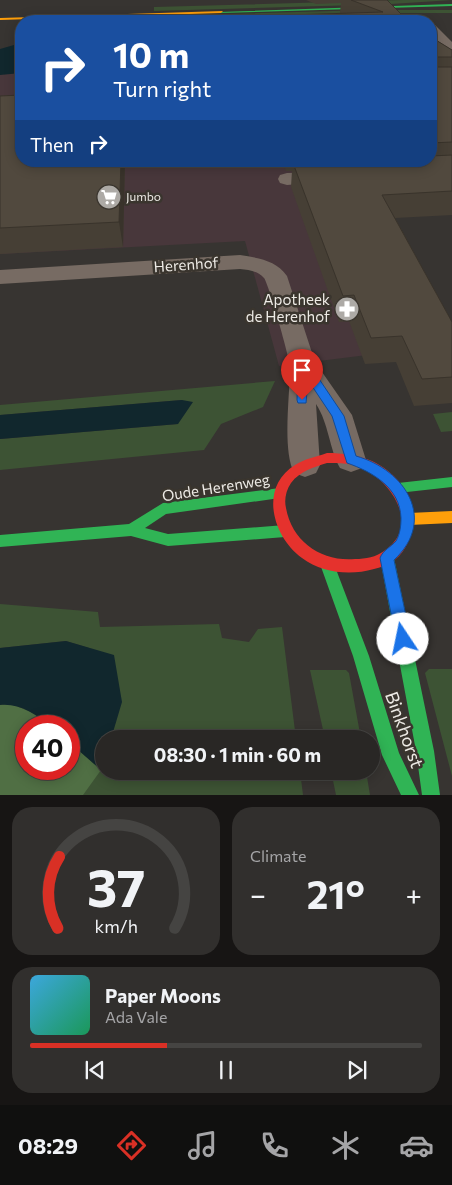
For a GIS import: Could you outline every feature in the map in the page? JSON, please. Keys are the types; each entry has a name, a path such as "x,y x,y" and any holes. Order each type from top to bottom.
{"main road":[{"path":"19,15 320,0"},
{"path":"64,12 452,5"},
{"path":"0,10 24,14"},
{"path":"0,19 15,16"},
{"path":"327,458 351,460 382,473 398,488 407,508 409,519 401,545 387,558 374,564 359,567 343,567 327,564 302,551 284,531 278,511 280,492 289,476 305,464 327,458"},
{"path":"398,488 452,482"},
{"name":"Oude Herenweg","path":"131,530 163,509 280,492"},
{"path":"409,519 452,517"},
{"name":"Oude Herenweg","path":"0,541 131,530 168,540 284,531"},
{"name":"Binkhorst","path":"387,558 425,750 430,795"},
{"name":"Binkhorst","path":"327,564 361,656 392,755 410,795"}],"street":[{"path":"437,34 452,49"},
{"path":"287,179 345,176"},
{"name":"Herenhof","path":"0,277 240,262 260,265 276,276 303,364 338,416 351,460"},
{"name":"Herenhof","path":"303,364 302,418 305,464"}],"shaded area":[{"path":"15,71 15,167 307,167 383,353 279,366 245,241 0,254 0,73"}],"green space":[{"path":"452,0 391,4 154,11 154,7"},
{"path":"367,10 452,10 452,13 196,15"},
{"path":"275,381 263,407 221,424 204,450 0,470 0,439 178,424 182,400 0,415 0,405"},
{"path":"452,412 452,431 441,432 433,414"},
{"path":"0,604 98,612 100,627 219,624 222,638 249,642 258,629 282,627 295,730 95,730 95,780 301,780 303,795 0,795 0,658 89,648 66,641 0,648"},
{"path":"429,669 452,669 452,776 425,673"},
{"path":"310,670 346,670 349,673 359,730 323,730"},
{"path":"11,704 37,715 15,715 15,780 80,780 80,752 95,765 95,778 83,795 0,795 0,705"},
{"path":"333,780 368,780 370,795 336,795"}],"water":[{"path":"15,45 15,74 0,75 0,49"},
{"path":"182,400 193,402 178,424 0,439 0,415"},
{"path":"66,641 114,655 122,702 114,730 95,730 95,765 80,752 80,715 36,715 14,706 0,705 0,648"}],"building":[{"path":"351,0 387,0 402,15 291,15 383,12"},
{"path":"437,41 452,50 452,57 437,57"},
{"path":"437,67 452,67 452,142 437,143"},
{"path":"15,95 15,167 121,167 119,222 0,228 0,96"},
{"path":"452,155 452,191 382,195 452,322 452,377 422,379 402,336 371,338 354,295 343,296 295,167 437,167 437,156"}],"traffic: fast":[{"path":"221,12 452,5"},
{"path":"398,488 452,482"},
{"path":"131,530 163,509 280,493"},
{"path":"0,541 131,530 168,540 285,531"},
{"path":"387,558 425,751 431,795"},
{"path":"327,564 361,656 391,755 410,795"}],"traffic: slow":[{"path":"126,15 221,12"},
{"path":"0,19 15,19"},
{"path":"409,519 452,517"}],"traffic: jam":[{"path":"327,458 348,459 368,465 389,479 397,489 407,511 408,523 399,546 388,557 378,562 363,565 329,564 306,553 295,543 287,531 281,518 280,491 287,479 298,469 327,458"}],"place":[{"name":"Jumbo","path":"109,197"},
{"name":"Apotheek de Herenhof","path":"347,309"}],"route":[{"path":"302,400 303,364 338,416 351,460 372,467 382,473 398,488 403,498 409,519 408,528 401,545 387,558 403,639"}]}
